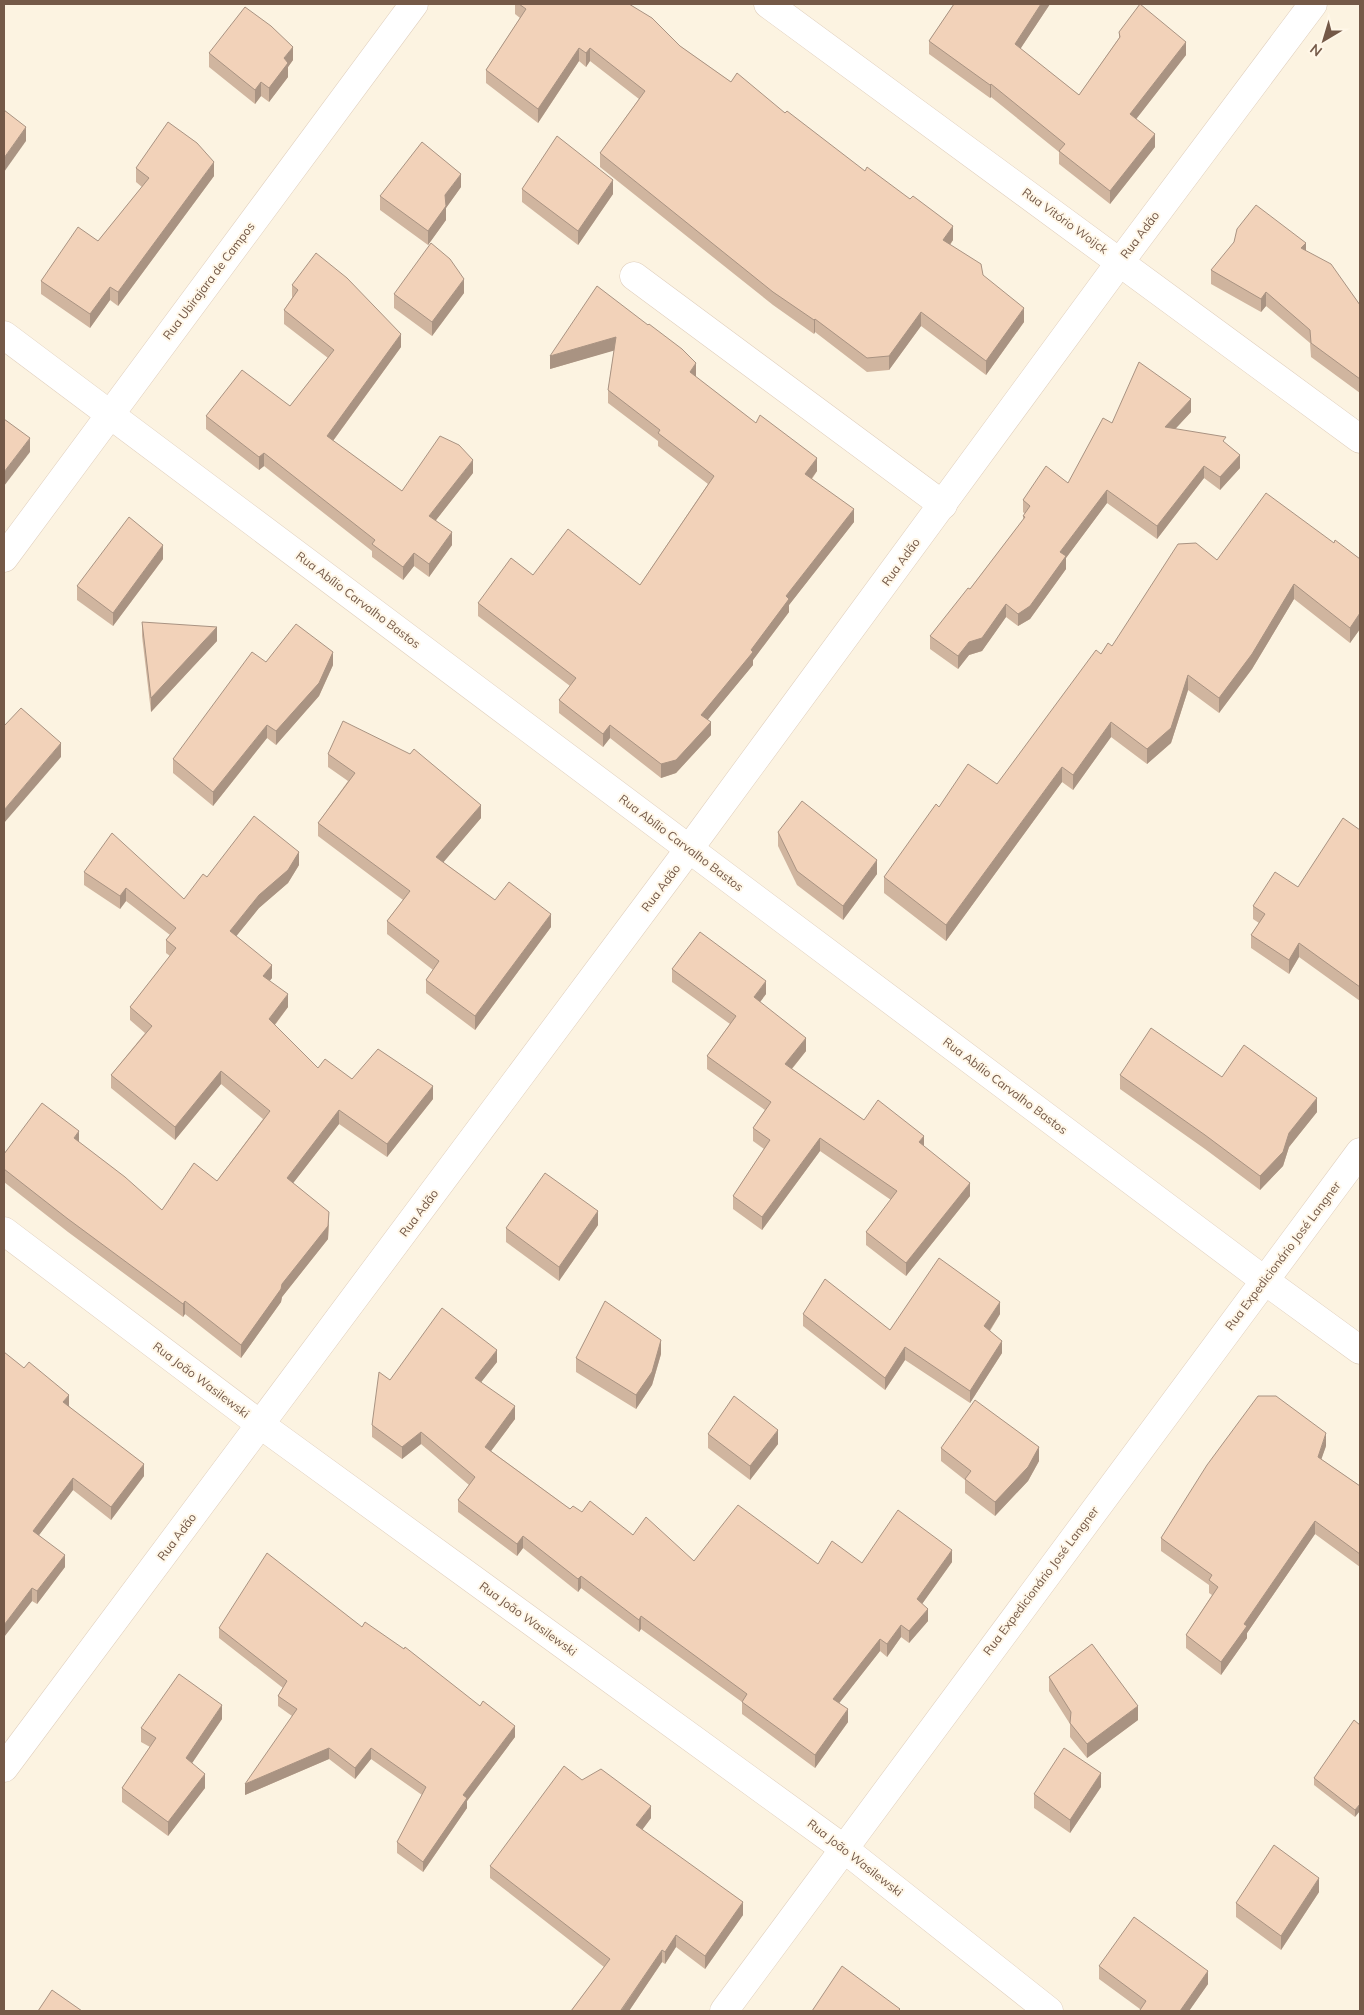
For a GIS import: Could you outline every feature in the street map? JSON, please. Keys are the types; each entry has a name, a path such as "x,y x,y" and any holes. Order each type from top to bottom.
{"street":[{"name":"Rua Ubirajara de Campos","path":"4,558 414,4"},
{"name":"Rua Vitório Woijck","path":"768,4 1360,439"},
{"name":"Rua Adão","path":"4,1768 690,849 1120,262 1313,4"},
{"path":"634,276 943,505"},
{"name":"Rua Abílio Carvalho Bastos","path":"4,335 1360,1350"},
{"name":"Rua Expedicionário José Langner","path":"724,2011 1360,1152"},
{"name":"Rua João Wasilewski","path":"4,1231 261,1425 843,1848 1049,2011"}],"building":[{"path":"519,4 629,4 652,18 680,46 731,82 737,73 785,113 787,111 865,171 867,167 910,199 913,196 953,226 943,240 981,264 983,275 1024,308 986,361 921,312 889,356 867,358 815,319 773,292 600,153 645,91 590,48 586,53 579,48 538,109 486,70 526,9"},
{"path":"954,4 1041,4 1015,44 1079,95 1120,37 1119,32 1140,4 1186,42 1130,114 1155,134 1110,191 1059,151 1065,144 991,84 929,41"},
{"path":"245,7 271,26 293,47 284,58 288,63 269,88 261,82 255,90 209,53"},
{"path":"4,110 26,127 4,158"},
{"path":"168,122 197,143 214,162 118,292 110,287 90,314 41,281 78,227 98,241 149,178 136,168"},
{"path":"557,136 613,180 578,231 522,189"},
{"path":"422,142 461,174 445,195 446,206 428,231 380,196"},
{"path":"1256,205 1306,243 1301,248 1331,264 1360,305 1360,379 1311,343 1310,330 1266,292 1261,299 1211,270 1234,242 1237,229"},
{"path":"431,243 450,259 464,279 432,322 394,294"},
{"path":"316,253 347,278 401,334 327,436 402,491 440,436 459,445 473,460 429,516 452,532 429,564 414,553 403,567 372,544 375,540 264,453 259,457 206,416 242,370 290,406 334,350 284,310 298,290 292,285"},
{"path":"597,286 682,349 696,363 690,372 756,423 760,415 817,458 805,474 854,509 786,596 789,599 751,650 753,652 701,715 711,722 676,760 661,764 610,725 603,734 559,700 576,678 478,603 511,558 533,575 568,529 640,585 714,476 658,433 660,430 608,390 616,337 550,356"},
{"path":"1139,362 1191,399 1165,427 1226,437 1223,441 1240,455 1220,477 1204,466 1157,526 1107,490 1060,552 1066,556 1030,606 1018,614 1006,604 982,638 969,642 958,656 930,636 968,588 970,589 1025,517 1023,516 1030,506 1023,500 1046,466 1068,483 1103,418 1112,423"},
{"path":"4,419 30,438 4,472"},
{"path":"1266,493 1334,543 1335,540 1360,559 1360,613 1350,628 1294,584 1252,654 1219,698 1188,675 1171,728 1147,749 1111,722 1073,775 1062,767 946,925 884,877 936,804 939,807 968,764 997,784 1096,650 1101,654 1108,643 1112,646 1178,544 1196,543 1217,560"},
{"path":"129,517 163,545 113,613 77,586"},
{"path":"142,622 217,627 151,698"},
{"path":"296,624 333,652 319,683 276,731 267,725 213,792 173,759 252,652 266,662"},
{"path":"21,708 61,743 4,810 4,726"},
{"path":"343,721 410,754 414,749 481,805 436,857 495,900 509,882 551,914 475,1016 426,980 439,961 387,921 410,891 318,823 355,773 328,754"},
{"path":"802,801 877,860 843,906 797,871 778,832"},
{"path":"254,816 299,852 288,870 259,895 230,931 272,965 263,976 288,994 269,1019 318,1068 325,1059 352,1079 378,1049 433,1086 387,1144 339,1110 287,1178 329,1212 328,1226 282,1284 281,1289 241,1345 185,1301 183,1304 68,1219 4,1169 4,1154 42,1103 79,1131 74,1138 125,1177 162,1210 194,1163 217,1181 270,1111 221,1071 175,1127 111,1075 152,1026 130,1007 176,948 166,940 176,928 126,888 120,896 84,872 112,833 184,899 203,874 207,877"},
{"path":"1343,818 1360,830 1360,987 1299,943 1289,960 1251,935 1265,914 1253,906 1275,872 1298,887"},
{"path":"700,932 766,981 754,997 806,1038 785,1064 864,1120 878,1100 924,1136 919,1142 970,1183 906,1263 866,1232 897,1191 820,1138 762,1217 733,1196 770,1140 753,1128 771,1102 707,1056 736,1016 672,969"},
{"path":"1151,1028 1222,1077 1244,1045 1317,1098 1289,1133 1283,1152 1260,1176 1120,1075"},
{"path":"545,1173 598,1211 559,1267 506,1228"},
{"path":"939,1258 1000,1302 984,1326 1002,1341 970,1391 905,1347 885,1378 803,1314 825,1279 890,1330"},
{"path":"605,1301 661,1340 652,1372 636,1395 576,1358"},
{"path":"442,1308 497,1350 475,1378 515,1406 485,1447 570,1509 573,1506 582,1512 590,1501 633,1535 646,1517 694,1561 738,1505 818,1564 832,1541 862,1563 898,1510 952,1550 917,1599 928,1609 909,1631 901,1625 887,1644 880,1639 833,1699 848,1709 815,1755 742,1702 747,1694 641,1616 639,1620 581,1576 578,1579 523,1536 517,1544 458,1500 475,1477 421,1432 402,1447 372,1425 379,1372 390,1380"},
{"path":"4,1352 24,1368 29,1362 69,1395 63,1402 144,1464 111,1507 73,1478 33,1531 65,1555 37,1591 32,1588 4,1625"},
{"path":"734,1396 778,1430 750,1466 708,1434"},
{"path":"1258,1396 1276,1396 1326,1433 1318,1457 1360,1486 1360,1554 1315,1521 1244,1624 1247,1626 1221,1662 1186,1635 1218,1587 1209,1580 1212,1575 1161,1538 1207,1465"},
{"path":"975,1400 1039,1447 1028,1467 995,1502 965,1479 971,1471 941,1448"},
{"path":"267,1553 362,1627 365,1622 404,1649 405,1647 480,1706 483,1701 515,1726 463,1795 467,1798 423,1862 397,1842 426,1787 371,1748 355,1768 329,1748 245,1784 297,1709 278,1696 287,1681 219,1628"},
{"path":"1092,1644 1138,1706 1087,1744 1070,1723 1071,1712 1049,1677"},
{"path":"179,1674 222,1705 186,1758 205,1774 168,1822 122,1788 156,1738 141,1728"},
{"path":"1354,1720 1360,1725 1360,1804 1355,1810 1314,1778"},
{"path":"1064,1748 1101,1773 1070,1820 1034,1794"},
{"path":"564,1766 582,1780 601,1769 651,1806 636,1825 743,1902 705,1956 676,1935 665,1952 662,1950 621,2010 623,2011 571,2011 610,1959 490,1866"},
{"path":"1274,1845 1319,1878 1281,1936 1236,1903"},
{"path":"1134,1917 1208,1971 1180,2011 1141,2011 1146,2001 1099,1966"},
{"path":"842,1966 900,2009 898,2011 812,2011"},
{"path":"52,1990 82,2011 38,2011"}]}
